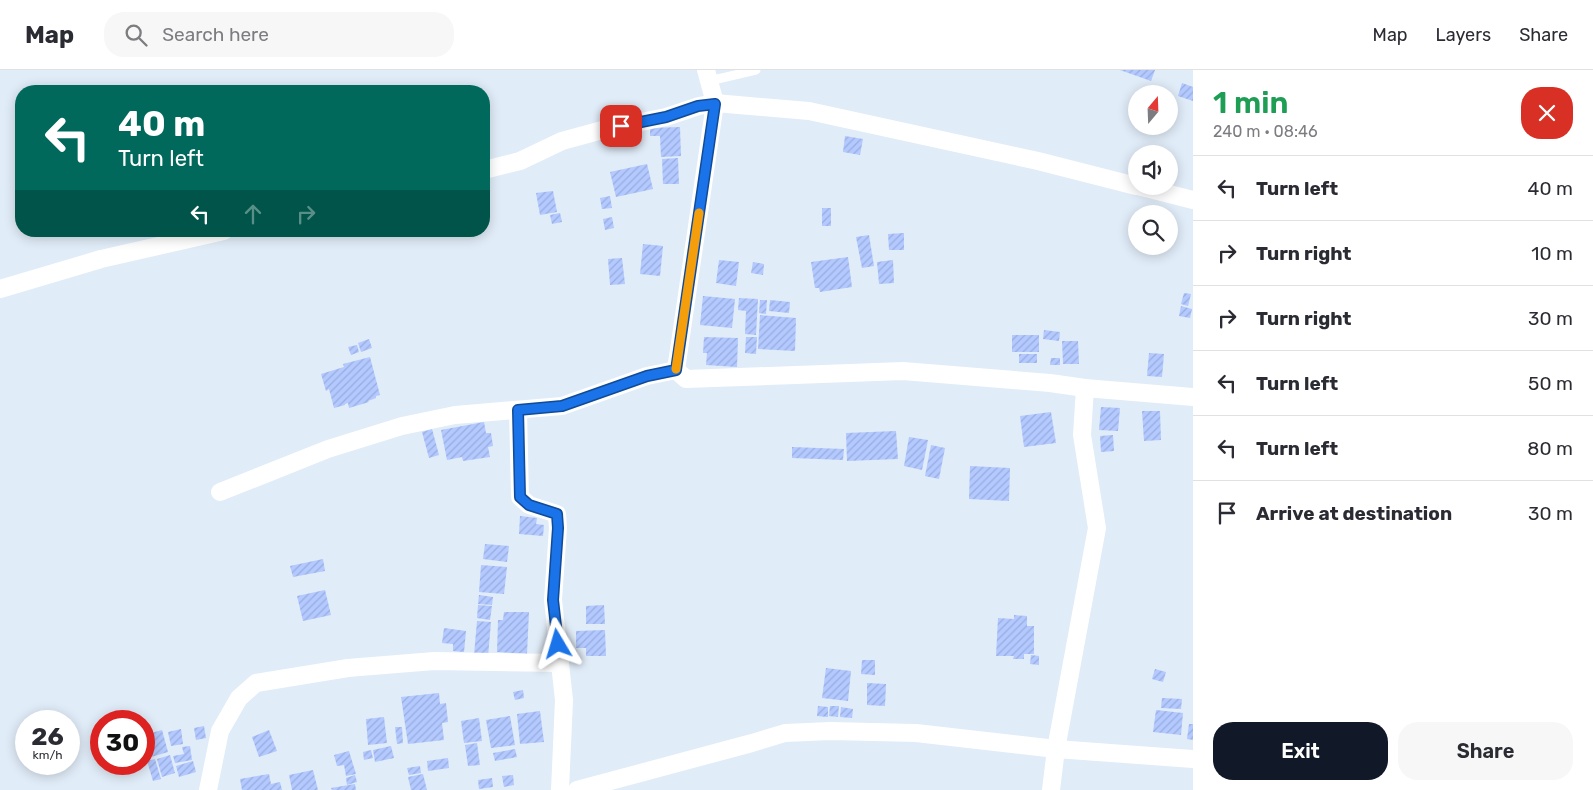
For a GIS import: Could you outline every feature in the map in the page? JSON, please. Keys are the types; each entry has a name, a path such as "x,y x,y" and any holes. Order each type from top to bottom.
{"street":[{"path":"676,370 715,104 707,75"},
{"path":"490,168 520,161 562,141 606,129 666,117 698,106 715,104 809,111 1038,160 1128,184"},
{"path":"1173,195 1193,200"},
{"path":"0,289 101,259 198,237"},
{"path":"676,370 686,379 903,371 1193,397"},
{"path":"220,492 328,449 402,426 455,415 562,406 647,376 676,370"},
{"path":"1051,790 1056,748 1098,528 1082,435 1085,388"},
{"path":"518,410 520,497 529,505 557,514 558,528 553,600 564,700 560,790"},
{"path":"208,790 220,731 239,698 256,683 348,668 434,661 560,663"},
{"path":"577,790 785,733 830,731 916,733 1056,748 1193,759"}],"lane":[{"path":"707,75 756,70"}],"building":[{"path":"1120,70 1155,70 1151,81"},
{"path":"1182,83 1193,87 1193,101 1178,96"},
{"path":"680,127 681,156 661,157 660,136 650,136 650,128"},
{"path":"845,136 863,139 860,155 843,152"},
{"path":"678,158 679,184 663,184 662,159"},
{"path":"647,164 653,189 616,197 610,172"},
{"path":"553,191 557,212 540,215 536,193"},
{"path":"610,196 612,208 602,209 600,198"},
{"path":"822,208 831,208 831,226 822,226"},
{"path":"560,213 562,222 552,224 550,215"},
{"path":"612,217 614,228 605,230 603,219"},
{"path":"904,233 904,250 889,250 888,234"},
{"path":"869,235 874,266 862,268 856,237"},
{"path":"643,244 663,246 660,276 640,274"},
{"path":"848,257 852,287 820,292 819,288 815,288 811,262"},
{"path":"622,258 625,284 610,285 608,259"},
{"path":"719,260 739,262 736,286 716,283"},
{"path":"893,260 894,283 879,284 877,262"},
{"path":"753,262 764,264 763,275 751,273"},
{"path":"1184,293 1191,294 1188,306 1181,304"},
{"path":"703,296 735,299 732,328 700,325"},
{"path":"739,298 758,299 756,335 745,334 746,311 738,310"},
{"path":"760,300 767,300 766,314 759,313"},
{"path":"770,300 790,302 789,313 769,311"},
{"path":"1181,306 1192,309 1190,318 1179,316"},
{"path":"760,315 796,318 795,351 758,349"},
{"path":"1044,330 1060,332 1059,341 1043,339"},
{"path":"1012,335 1039,335 1039,352 1012,352"},
{"path":"704,337 738,338 737,367 706,365 707,353 703,353"},
{"path":"746,337 757,337 756,354 745,353"},
{"path":"369,339 372,348 361,352 358,343"},
{"path":"1062,341 1078,341 1079,364 1063,364"},
{"path":"357,345 359,352 351,355 348,347"},
{"path":"1149,353 1164,354 1162,377 1147,376"},
{"path":"1019,354 1037,354 1037,363 1019,363"},
{"path":"370,357 380,395 369,402 349,408 348,403 334,408 329,389 326,391 321,374 344,367 343,364"},
{"path":"1051,358 1060,358 1060,365 1050,365"},
{"path":"1101,407 1120,408 1118,431 1099,430"},
{"path":"1142,411 1160,411 1161,440 1144,441"},
{"path":"1051,412 1056,443 1024,447 1020,416"},
{"path":"484,422 486,433 491,433 493,446 488,447 490,457 463,461 462,457 447,460 441,430"},
{"path":"432,429 439,455 429,458 422,432"},
{"path":"896,431 898,459 847,461 846,433"},
{"path":"1113,435 1114,451 1101,452 1100,436"},
{"path":"909,437 928,440 922,470 904,466"},
{"path":"931,445 945,448 939,479 925,476"},
{"path":"792,447 844,449 843,460 792,458"},
{"path":"970,466 1010,468 1009,501 969,499"},
{"path":"520,516 537,518 536,524 544,525 543,536 519,534"},
{"path":"485,544 509,546 507,562 483,559"},
{"path":"323,559 325,571 293,577 290,566"},
{"path":"481,565 507,567 504,594 479,592"},
{"path":"325,590 331,615 303,621 297,596"},
{"path":"479,595 493,597 492,605 478,604"},
{"path":"478,605 492,606 490,620 477,618"},
{"path":"604,605 605,624 586,624 586,606"},
{"path":"504,612 529,612 527,654 497,652 498,620 503,620"},
{"path":"1014,615 1027,616 1027,626 1034,626 1034,654 1024,654 1024,659 1013,659 1014,656 996,656 998,618 1014,619"},
{"path":"477,621 491,622 488,657 474,655"},
{"path":"444,628 466,631 464,652 453,651 453,644 442,643"},
{"path":"605,630 606,656 586,656 586,648 576,648 576,631"},
{"path":"1031,655 1039,656 1039,665 1030,664"},
{"path":"862,660 875,660 875,675 861,674"},
{"path":"826,668 851,671 848,701 822,698"},
{"path":"1155,669 1166,672 1163,682 1152,679"},
{"path":"867,683 886,684 885,706 867,705"},
{"path":"523,690 524,698 515,700 513,692"},
{"path":"439,693 440,704 446,703 448,722 442,723 444,740 408,744 401,697"},
{"path":"1162,698 1182,699 1181,709 1161,708"},
{"path":"818,706 828,707 828,717 817,716"},
{"path":"830,706 839,706 838,717 829,716"},
{"path":"841,707 853,709 852,718 840,717"},
{"path":"1156,710 1183,713 1181,735 1153,732"},
{"path":"540,711 544,742 520,744 517,714"},
{"path":"510,716 515,745 491,748 486,720"},
{"path":"384,717 387,743 368,745 366,719"},
{"path":"479,718 482,741 464,743 461,721"},
{"path":"1189,724 1193,724 1193,740 1187,739"},
{"path":"204,726 206,738 196,740 194,728"},
{"path":"395,727 402,727 403,743 397,744"},
{"path":"181,729 183,744 171,746 168,732"},
{"path":"162,730 168,752 155,756 155,732"},
{"path":"269,730 277,751 259,757 252,737"},
{"path":"477,743 480,765 468,766 465,745"},
{"path":"190,746 192,760 175,763 173,756 184,754 182,747"},
{"path":"391,746 394,758 375,762 373,750"},
{"path":"515,749 517,757 495,761 493,753"},
{"path":"371,750 373,758 364,760 363,752"},
{"path":"349,751 356,774 346,776 344,765 337,766 334,755"},
{"path":"170,755 175,773 162,777 157,759"},
{"path":"448,758 449,768 428,771 427,761"},
{"path":"155,759 161,779 153,781 151,775 155,775"},
{"path":"193,761 196,772 179,777 176,766"},
{"path":"420,766 421,773 409,775 407,768"},
{"path":"313,770 318,790 292,790 289,775"},
{"path":"269,774 271,784 280,782 282,790 242,790 240,779"},
{"path":"423,774 427,790 411,790 408,777"},
{"path":"355,775 357,782 347,785 346,778"},
{"path":"513,775 514,785 504,787 502,776"},
{"path":"492,778 493,787 479,789 478,780"},
{"path":"355,784 356,790 332,790 331,788"}],"slow traffic":[{"path":"676,369 699,213"}],"route":[{"path":"558,644 553,600 558,528 557,514 529,505 520,497 518,410 562,406 647,376 676,370 715,104 698,106 666,117 621,126"}]}
